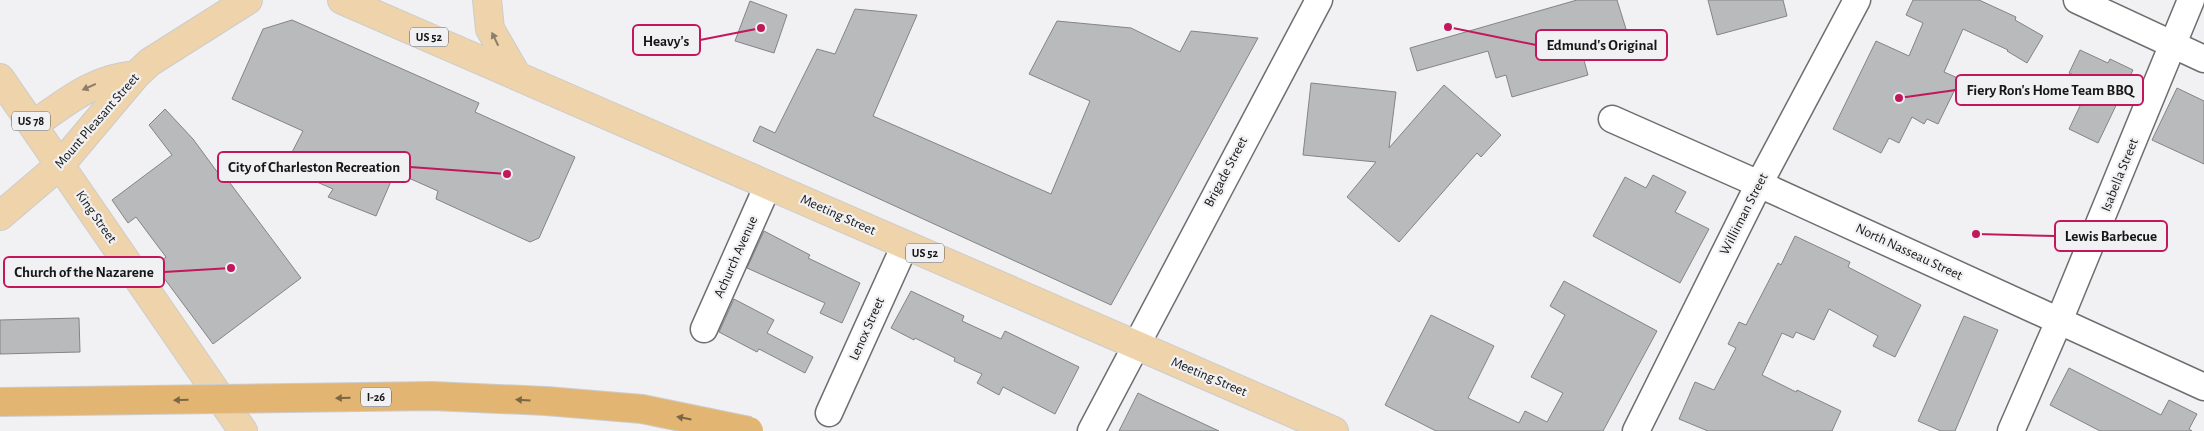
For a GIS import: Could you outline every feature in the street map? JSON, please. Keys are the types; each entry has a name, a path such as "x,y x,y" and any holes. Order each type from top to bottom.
{"highway":[{"name":"I-26","path":"0,402 432,396 642,409 749,431"}],"main road":[{"name":"Mount Pleasant Street","path":"0,216 61,164 136,75 174,46 248,0"},
{"name":"Meeting Street","path":"342,0 1334,431"},
{"path":"487,0 490,29 516,74"},
{"path":"34,126 86,88 118,76 136,75"},
{"name":"King Street","path":"0,78 243,431"}],"street":[{"name":"Brigade Street","path":"1091,431 1134,345 1320,0"},
{"name":"Williiman Street","path":"1636,431 1759,184 1857,0"},
{"path":"2077,0 2204,58"},
{"name":"Isabella Street","path":"2011,431 2059,322 2191,0"},
{"name":"North Nasseau Street","path":"1612,119 2204,387"},
{"name":"Achurch Avenue","path":"704,329 768,185"},
{"name":"Lenox Street","path":"829,414 905,245"}],"building":[{"path":"1577,0 1617,0 1626,29 1579,42 1588,75 1512,97 1506,75 1496,78 1488,51 1417,71 1410,48"},
{"path":"1708,0 1783,0 1787,16 1717,35"},
{"path":"1913,0 1979,0 2016,17 2015,20 2043,36 2027,63 2008,50 1963,29 1944,72 1960,79 1938,124 1927,119 1924,124 1912,117 1899,143 1889,138 1881,153 1833,129 1876,41 1909,56 1923,23 1906,15"},
{"path":"750,1 787,15 774,53 735,41"},
{"path":"855,9 917,15 873,116 1051,194 1090,101 1029,74 1057,21 1131,28 1180,52 1191,31 1258,38 1111,305 753,141 760,126 775,133 817,49 835,54"},
{"path":"292,20 479,103 475,112 575,157 539,238 530,242 436,199 438,191 395,172 376,216 328,197 333,189 310,179 290,156 303,131 232,99 263,29"},
{"path":"2080,50 2108,63 2110,59 2133,70 2098,143 2069,129 2091,83 2069,73"},
{"path":"1311,83 1396,92 1389,148 1444,85 1501,135 1481,157 1477,153 1399,242 1347,197 1376,162 1303,155"},
{"path":"2177,88 2204,101 2204,164 2152,140"},
{"path":"165,109 193,139 218,173 221,171 301,278 213,344 155,266 166,257 136,217 128,223 112,200 172,155 149,125"},
{"path":"1653,175 1686,192 1675,212 1709,229 1680,283 1593,236 1625,177 1646,188"},
{"path":"764,231 810,255 808,258 860,283 842,323 820,313 825,303 747,268"},
{"path":"1795,236 1850,262 1848,267 1921,305 1895,357 1873,346 1878,336 1829,309 1814,340 1796,332 1793,338 1782,333 1762,375 1841,411 1832,431 1708,431 1679,419 1695,382 1714,390 1736,348 1728,344 1739,322 1746,325 1778,263 1781,265"},
{"path":"1564,281 1657,331 1603,431 1436,431 1385,405 1431,315 1494,346 1468,398 1519,423 1525,411 1547,422 1563,393 1531,377 1565,315 1550,306"},
{"path":"911,291 964,316 962,321 1001,339 1005,331 1079,367 1055,414 1003,387 999,395 977,383 982,374 954,361 955,358 891,328"},
{"path":"734,299 774,320 767,333 813,357 805,373 759,349 757,352 719,332"},
{"path":"1964,316 1998,330 1955,431 1941,431 1918,421"},
{"path":"79,318 80,352 0,354 0,320"},
{"path":"2069,368 2161,415 2169,400 2197,414 2189,429 2192,431 2100,431 2050,405"},
{"path":"1138,393 1150,399 1219,431 1119,431"}],"place":[{"name":"Edmund's Original","path":"1448,27"},
{"name":"Heavy's","path":"761,28"},
{"name":"Fiery Ron's Home Team BBQ","path":"1899,98"},
{"name":"City of Charleston Recreation","path":"507,174"},
{"name":"Lewis Barbecue","path":"1976,234"},
{"name":"Church of the Nazarene","path":"231,268"}]}
